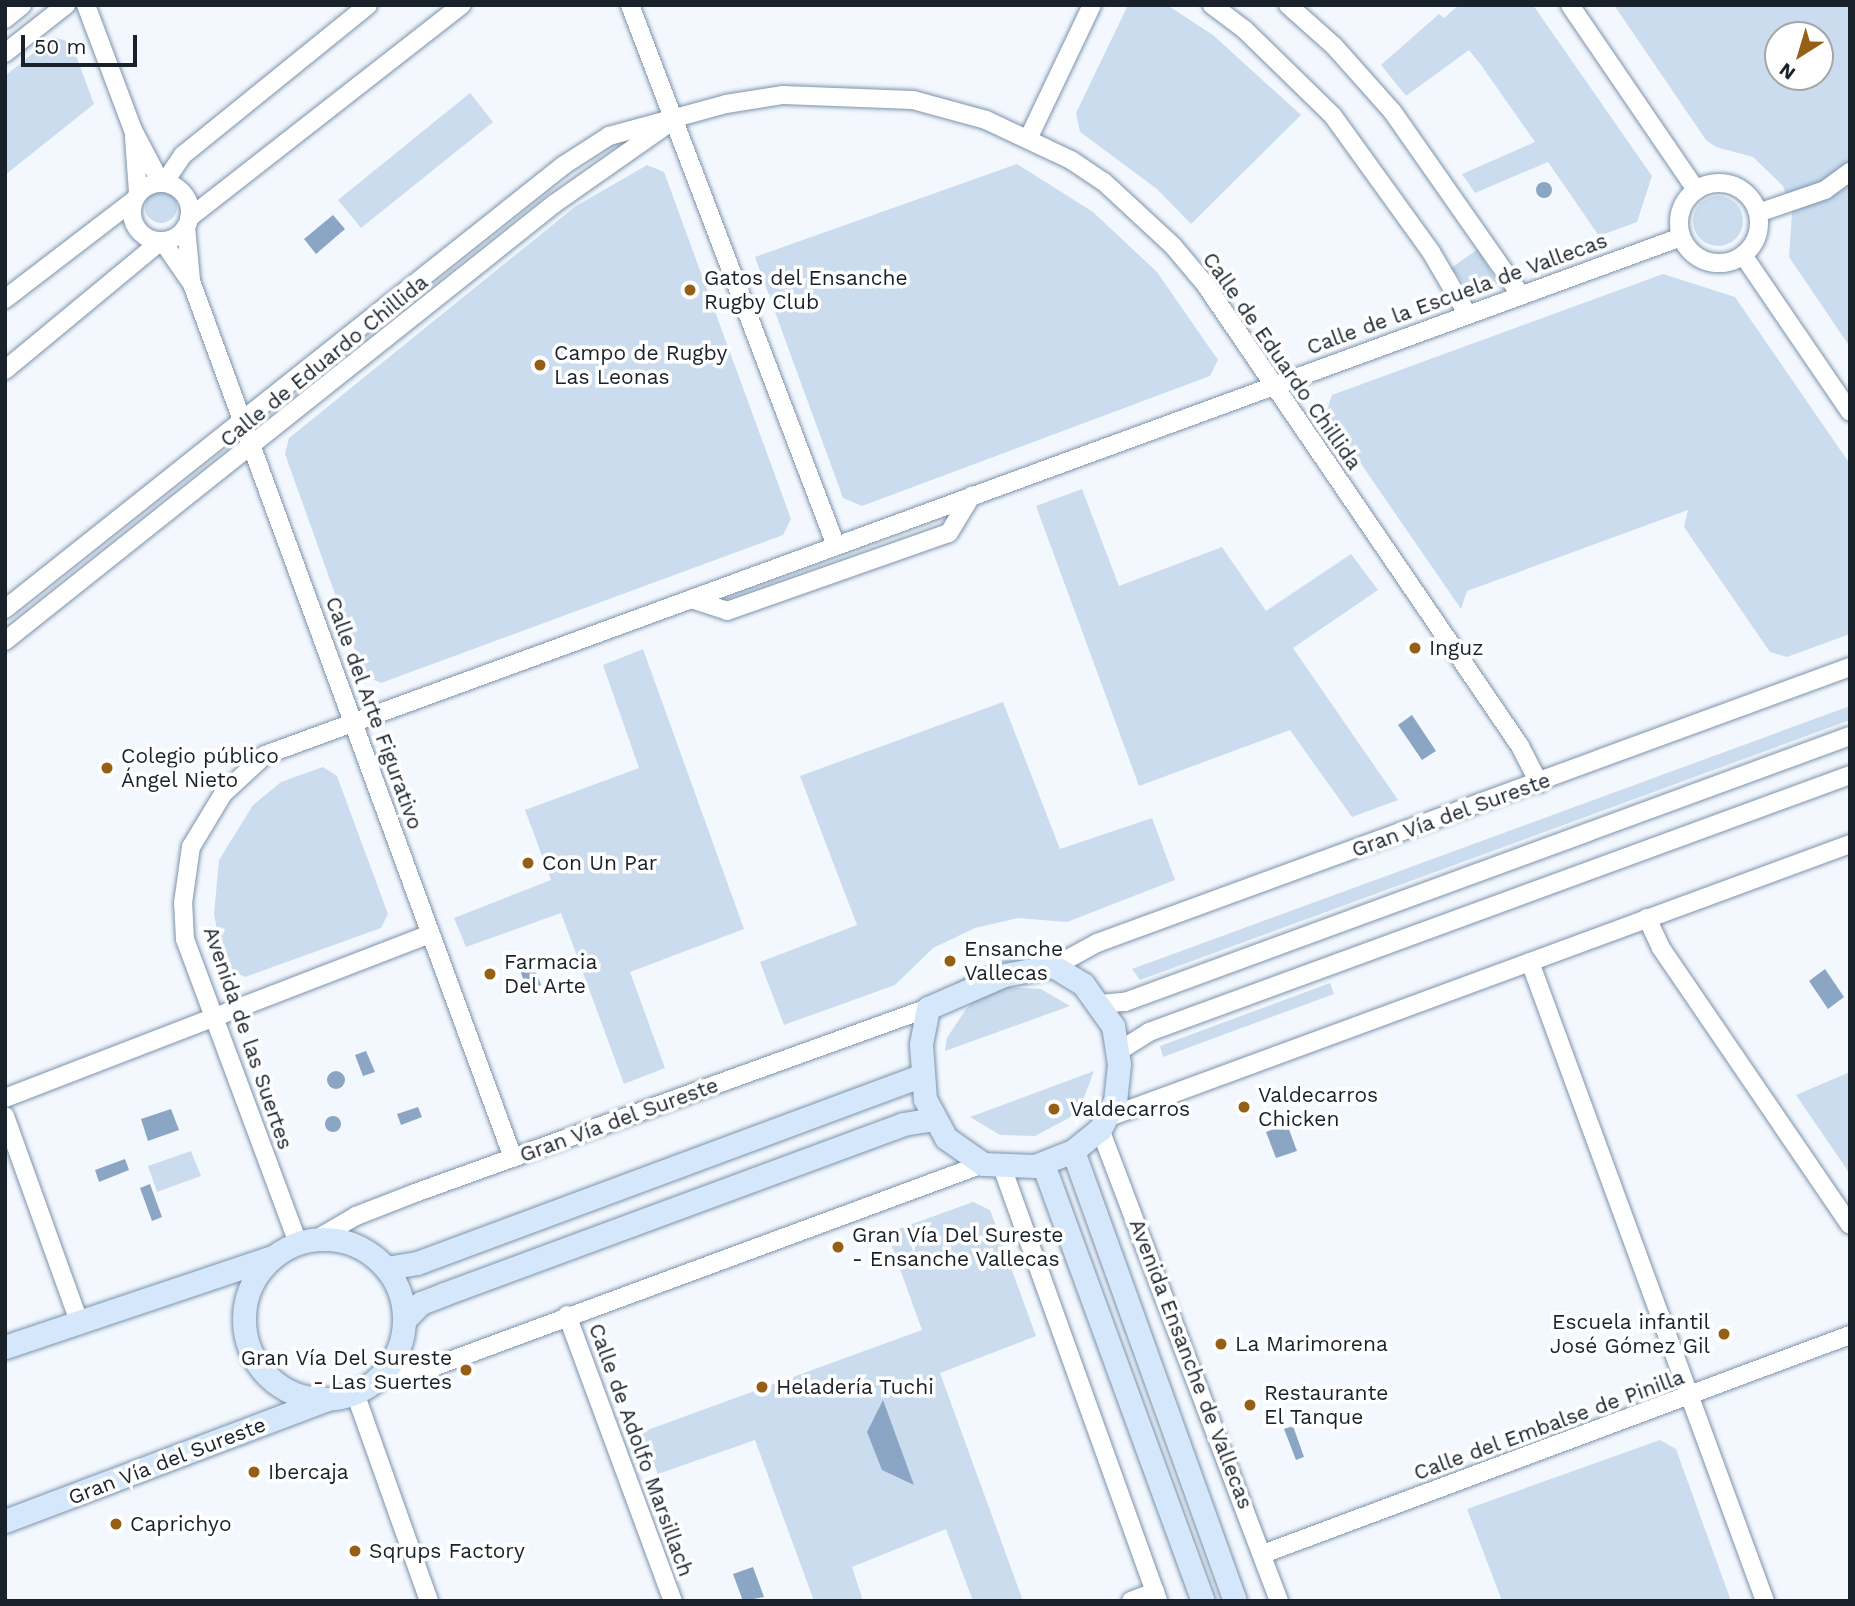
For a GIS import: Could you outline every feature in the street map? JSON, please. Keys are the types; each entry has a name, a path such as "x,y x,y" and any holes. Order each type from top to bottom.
{"main road":[{"path":"1055,966 1083,984 1100,1004 1113,1026 1119,1051 1119,1080 1104,1123 1073,1151 1044,1164 992,1165 946,1138 935,1119 920,1076 928,1008 1004,975 1055,966"},
{"path":"386,1268 416,1263 920,1076"},
{"path":"405,1319 421,1303 444,1294 915,1120 935,1119"},
{"name":"Avenida Ensanche de Vallecas","path":"1073,1151 1235,1601"},
{"path":"1044,1164 1203,1601"},
{"path":"5,1347 273,1257 306,1242 330,1238 361,1248 386,1268 400,1292 405,1319 399,1350 382,1376 355,1393 328,1399 299,1395 274,1382 255,1359 245,1334 245,1305 255,1278 273,1257"},
{"name":"Gran Vía del Sureste","path":"5,1521 328,1399"}],"street":[{"path":"5,19 22,5"},
{"path":"5,53 66,5"},
{"path":"86,5 133,130 163,183 187,200 188,223"},
{"path":"5,299 136,196 163,183 183,155 368,5"},
{"path":"5,370 462,5"},
{"path":"631,5 836,546"},
{"path":"1029,137 1092,5"},
{"path":"1212,5 1244,29 1333,116 1431,252 1468,315"},
{"path":"1288,5 1334,46 1392,111 1521,295"},
{"path":"1570,5 1696,190"},
{"name":"Calle de Eduardo Chillida","path":"5,609 564,164 609,136 783,94 913,100 1029,137 1104,182 1173,246 1205,284 1272,386 1520,746 1539,783"},
{"name":"Calle de Eduardo Chillida","path":"5,641 252,449 554,204 673,120"},
{"path":"133,130 136,228 162,242"},
{"path":"1758,213 1825,190 1850,173"},
{"path":"1720,183 1733,186 1744,192 1758,213 1757,236 1743,255 1732,261 1708,261 1687,247 1681,237 1681,211 1696,190 1720,183"},
{"name":"Calle del Arte Figurativo","path":"188,223 192,284"},
{"name":"Calle de la Escuela de Vallecas","path":"353,723 1681,237"},
{"name":"Calle del Arte Figurativo","path":"162,242 192,284 513,1158"},
{"path":"1743,255 1850,412"},
{"path":"691,599 727,611 949,533 972,495"},
{"name":"Gran Vía del Sureste","path":"1055,966 1097,943 1850,667"},
{"name":"Avenida de las Suertes","path":"306,1242 185,939 183,903 191,847 223,794 265,755 353,723"},
{"path":"1100,1004 1125,1002 1850,736"},
{"path":"1119,1051 1149,1032 1850,775"},
{"path":"1104,1123 1850,844"},
{"path":"1647,918 1661,948 1850,1225"},
{"path":"5,1098 430,934"},
{"path":"1530,962 1765,1601"},
{"name":"Gran Vía del Sureste","path":"306,1242 356,1216 928,1008"},
{"path":"5,1116 79,1322"},
{"name":"Avenida Ensanche de Vallecas","path":"1104,1123 1279,1601"},
{"path":"382,1376 433,1367 567,1315 992,1165 1157,1596 1131,1601"},
{"name":"Calle de Adolfo Marsillach","path":"567,1315 673,1601"},
{"name":"Calle del Embalse de Pinilla","path":"1263,1554 1690,1398 1850,1335"},
{"path":"355,1393 429,1601"}],"shaded area":[{"path":"1128,5 1167,5 1213,35 1301,115 1191,224 1157,189 1080,132 1076,113"},
{"path":"1459,5 1533,5 1652,176 1637,222 1599,236 1548,162 1475,193 1462,174 1535,142 1481,65 1469,50 1406,96 1381,65 1439,14 1444,18"},
{"path":"1614,5 1850,5 1850,347 1789,257 1792,213 1783,186 1753,157 1716,147 1706,140"},
{"path":"53,37 71,42 94,104 5,175 5,76"},
{"path":"470,93 493,122 361,228 338,200"},
{"path":"1017,164 1093,212 1157,272 1218,360 1210,376 862,506 843,498 755,257"},
{"path":"647,165 664,172 791,519 783,535 381,683 364,675 285,454 289,438 576,206"},
{"path":"1544,182 1552,190 1544,198 1536,190"},
{"path":"161,191 172,196 177,207 172,218 161,223 150,218 145,207 150,196"},
{"path":"1718,196 1736,203 1743,221 1736,239 1718,246 1700,239 1693,221 1700,203"},
{"path":"333,215 345,229 316,254 304,239"},
{"path":"1478,249 1497,283 1491,290 1474,295 1451,268"},
{"path":"1663,274 1735,297 1850,464 1850,634 1787,657 1770,652 1684,527 1688,510 1467,591 1461,609 1326,413 1332,395"},
{"path":"1082,489 1119,586 1222,547 1266,611 1351,554 1378,590 1293,648 1398,800 1352,817 1290,730 1139,786 1036,506"},
{"path":"643,649 744,929 630,972 665,1068 624,1084 561,913 466,947 454,918 551,880 525,810 639,768 603,665"},
{"path":"1003,702 1060,849 1152,818 1175,880 1067,922 1018,918 975,928 933,948 895,985 784,1025 760,962 857,925 800,776"},
{"path":"1850,706 1850,720 1140,980 1132,969"},
{"path":"1412,715 1436,751 1422,760 1398,725"},
{"path":"323,767 337,776 388,914 381,928 245,977 229,969 219,939 214,914 219,860 253,805 281,782"},
{"path":"530,956 541,985 527,990 517,961"},
{"path":"1013,957 1030,959 943,993 978,967"},
{"path":"1825,969 1844,997 1828,1009 1809,981"},
{"path":"1330,983 1334,994 1163,1057 1160,1046"},
{"path":"1007,987 1041,989 1070,1006 945,1051 947,1038 966,1009 976,999"},
{"path":"366,1051 375,1072 363,1076 355,1055"},
{"path":"336,1071 342,1074 345,1080 342,1086 336,1089 330,1086 327,1080 330,1074"},
{"path":"1094,1071 1082,1103 1069,1118 1035,1136 1000,1135 970,1117"},
{"path":"1850,1072 1850,1174 1796,1095"},
{"path":"418,1107 422,1117 401,1125 397,1114"},
{"path":"171,1109 179,1130 148,1141 141,1119"},
{"path":"333,1116 339,1118 339,1130 333,1132 327,1130 325,1124 327,1118"},
{"path":"1287,1124 1297,1151 1276,1158 1266,1132"},
{"path":"191,1151 201,1176 157,1192 148,1166"},
{"path":"125,1159 129,1170 99,1182 95,1170"},
{"path":"150,1184 162,1217 152,1221 140,1188"},
{"path":"973,1202 990,1210 1036,1336 940,1373 1023,1601 973,1601 946,1529 852,1567 863,1601 814,1601 755,1440 658,1474 642,1432 922,1330 887,1233"},
{"path":"883,1400 914,1485 882,1470 867,1432"},
{"path":"1293,1426 1304,1457 1296,1460 1284,1429"},
{"path":"1660,1440 1676,1449 1731,1601 1502,1601 1467,1509"},
{"path":"753,1567 764,1597 743,1601 733,1574"}],"place":[{"name":"Gatos del Ensanche Rugby Club","path":"690,290"},
{"name":"Campo de Rugby Las Leonas","path":"540,365"},
{"name":"Inguz","path":"1415,648"},
{"name":"Colegio público Ángel Nieto","path":"107,768"},
{"name":"Con Un Par","path":"528,863"},
{"name":"Ensanche Vallecas","path":"950,961"},
{"name":"Farmacia Del Arte","path":"490,974"},
{"name":"Valdecarros Chicken","path":"1244,1107"},
{"name":"Valdecarros","path":"1054,1109"},
{"name":"Gran Vía Del Sureste - Ensanche Vallecas","path":"838,1247"},
{"name":"Escuela infantil José Gómez Gil","path":"1724,1334"},
{"name":"La Marimorena","path":"1221,1344"},
{"name":"Gran Vía Del Sureste - Las Suertes","path":"466,1370"},
{"name":"Heladería Tuchi","path":"762,1387"},
{"name":"Restaurante El Tanque","path":"1250,1405"},
{"name":"Ibercaja","path":"254,1472"},
{"name":"Caprichyo","path":"116,1524"},
{"name":"Sqrups Factory","path":"355,1551"}]}
